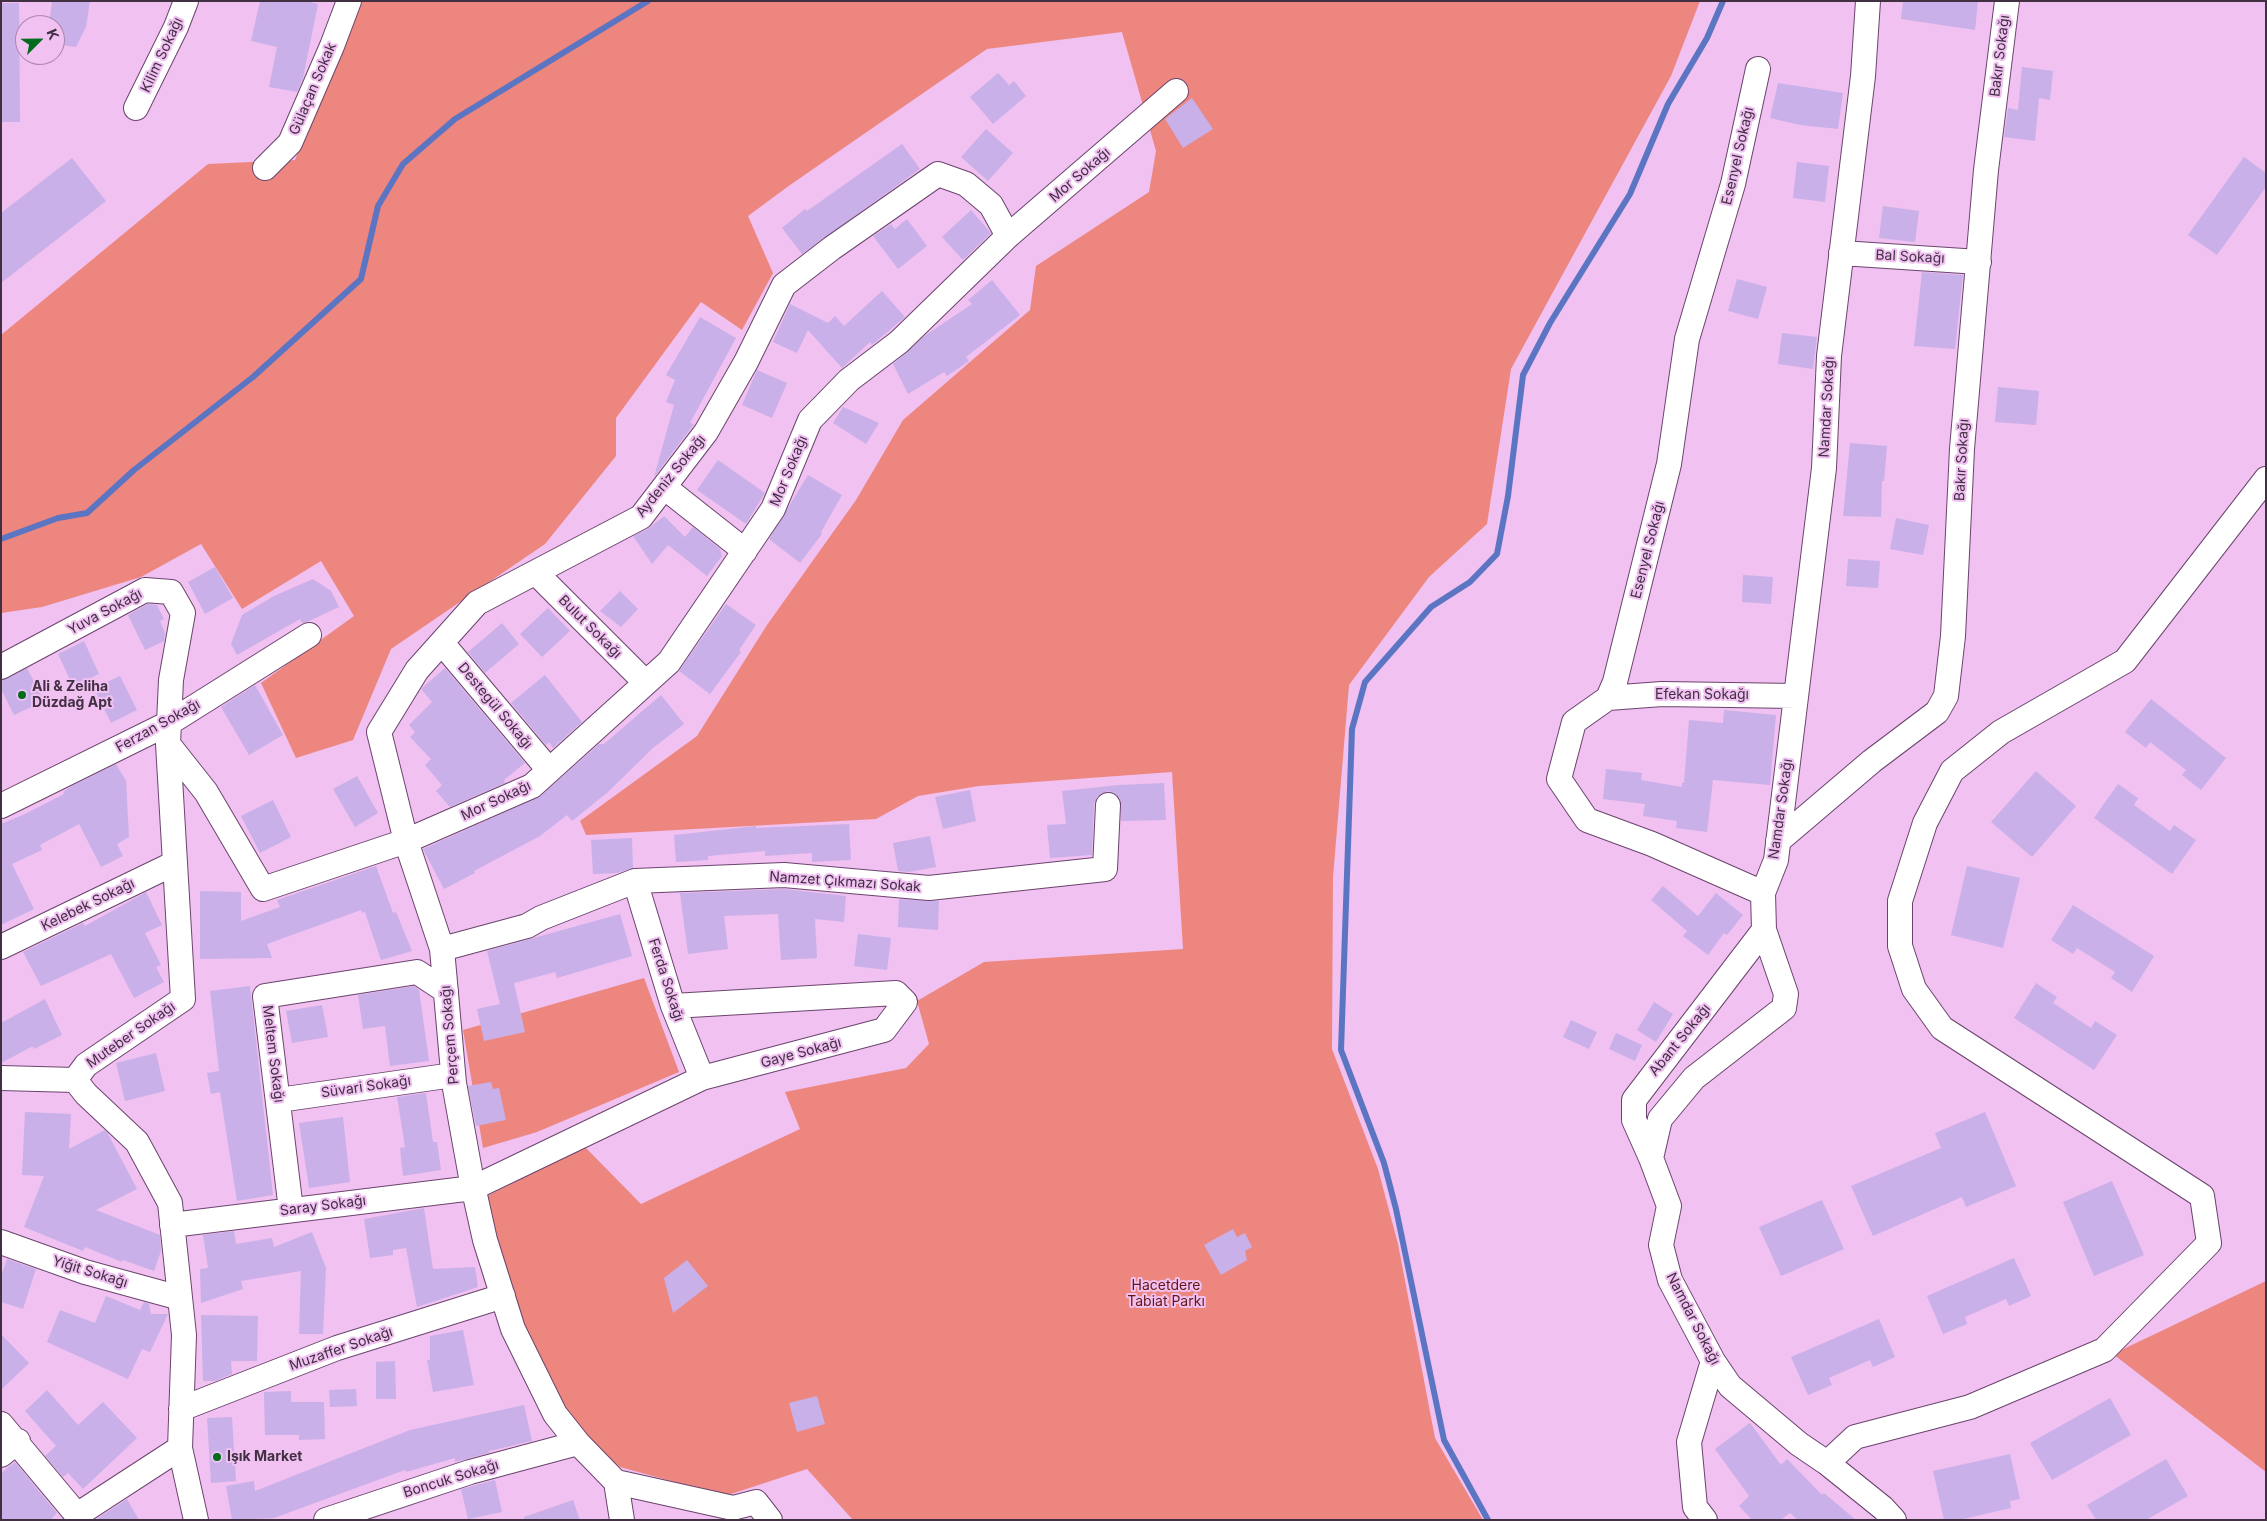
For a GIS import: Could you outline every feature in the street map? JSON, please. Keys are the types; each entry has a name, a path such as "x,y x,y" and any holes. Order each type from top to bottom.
{"street":[{"name":"Kilim Sokağı","path":"136,108 186,1"},
{"name":"Gülaçan Sokak","path":"264,168 290,143 332,46 348,1"},
{"name":"Namdar Sokağı","path":"1868,1 1863,76 1829,356 1824,468 1776,860 1763,893 1764,930 1786,994 1784,1008 1694,1078 1660,1119 1652,1158 1669,1206 1661,1245 1670,1280 1714,1361 1730,1386 1799,1444 1828,1463 1883,1508 1894,1520"},
{"name":"Bakır Sokağı","path":"1778,842 1872,761 1937,712 1946,696 1953,636 1962,449 1986,170 2007,1"},
{"name":"Esenyel Sokağı","path":"1608,698 1615,682 1670,464 1687,339 1733,184 1758,69"},
{"name":"Mor Sokağı","path":"406,841 532,786 669,662 773,509 810,420 848,380 899,342 1008,236 1176,91"},
{"name":"Aydeniz Sokağı","path":"406,841 379,732 417,670 477,603 641,517 706,432 746,362 784,284 938,174 966,184 991,205 1008,236"},
{"name":"Bal Sokağı","path":"1841,253 1979,262"},
{"path":"1828,1463 1854,1438 1970,1407 2104,1350 2209,1243 2202,1196 1942,1028 1914,989 1900,946 1900,901 1926,823 1952,770 2001,732 2125,661 2266,478"},
{"path":"664,487 745,551"},
{"name":"Bulut Sokağı","path":"536,573 645,682"},
{"name":"Yuva Sokağı","path":"1,667 146,590 171,592 183,613 171,680 168,733"},
{"name":"Ferzan Sokağı","path":"1,806 168,733 309,635"},
{"name":"Destegül Sokağı","path":"442,643 549,770"},
{"name":"Efekan Sokağı","path":"1608,698 1662,694 1796,696"},
{"path":"1608,698 1574,722 1559,779 1587,820 1652,844 1763,893"},
{"path":"168,733 206,792 263,889 406,841"},
{"name":"Muteber Sokağı","path":"168,733 183,998 86,1065 75,1080 86,1094 137,1142 170,1203 184,1335 180,1448 196,1520"},
{"name":"Namzet Çıkmazı Sokak","path":"442,950 527,926 540,918 635,880 784,874 929,888 1105,869 1108,805"},
{"name":"Perçem Sokağı","path":"406,841 442,950 453,1074 473,1188 485,1240 513,1329 555,1414 578,1443 616,1482"},
{"name":"Kelebek Sokağı","path":"1,946 175,862"},
{"name":"Ferda Sokağı","path":"635,880 673,1006 702,1078"},
{"name":"Abant Sokağı","path":"1652,1158 1634,1120 1634,1100 1764,930"},
{"name":"Meltem Sokağı","path":"291,1210 265,996 418,972 446,990"},
{"name":"Gaye Sokağı","path":"473,1188 702,1078 884,1030 905,1002 896,993 673,1006"},
{"name":"Süvari Sokağı","path":"279,1100 453,1074"},
{"path":"1,1078 75,1080"},
{"name":"Saray Sokağı","path":"172,1225 473,1188"},
{"name":"Yiğit Sokağı","path":"1,1242 85,1272 180,1298"},
{"name":"Muzaffer Sokağı","path":"181,1409 337,1348 503,1296"},
{"path":"1705,1520 1695,1507 1689,1442 1714,1361"},
{"path":"1,1424 10,1448 80,1517 180,1448"},
{"name":"Boncuk Sokağı","path":"326,1520 470,1472 578,1443"},
{"path":"622,1520 616,1482 728,1514 763,1511"}],"green space":[{"name":"Hacetdere Tabiat Parkı","path":"356,1 1700,1 1671,76 1511,369 1487,524 1429,577 1349,685 1333,877 1332,1049 1378,1169 1398,1244 1435,1438 1483,1520 853,1520 807,1469 725,1496 620,1467 583,1437 517,1323 483,1198 585,1147 641,1204 800,1129 785,1092 906,1068 929,1044 917,1001 984,962 1183,949 1172,772 979,786 918,796 876,819 586,835 580,821 697,736 767,625 856,500 903,420 1030,310 1036,266 1149,192 1156,151 1122,32 987,49 790,185 748,216 773,273 742,330 701,302 616,418 616,456 545,544 391,649 353,740 296,758 261,683 354,616 321,561 242,609 201,544 141,577 42,607 1,613 1,335 208,164 295,160"},
{"path":"644,978 679,1072 537,1132 483,1148 463,1030"},
{"path":"2266,1281 2266,1472 2113,1354"}],"building":[{"path":"52,1 90,1 86,27 76,47 65,45 65,15 50,15"},
{"path":"260,1 306,1 318,4 303,78 297,92 269,87 277,47 251,41"},
{"path":"1903,1 1978,1 1975,30 1901,19"},
{"path":"1,3 19,3 19,15 15,15 15,65 20,65 20,122 1,122"},
{"path":"2022,67 2053,71 2050,100 2039,98 2035,141 2004,137 2008,108 2018,110"},
{"path":"998,73 1009,85 1014,81 1026,96 993,124 970,97"},
{"path":"1778,83 1843,93 1838,129 1800,125 1770,118"},
{"path":"1192,98 1213,129 1183,148 1165,119"},
{"path":"986,129 1013,153 988,181 961,157"},
{"path":"902,144 920,169 802,254 782,228 805,209 807,211"},
{"path":"2244,157 2266,173 2266,187 2217,255 2188,235"},
{"path":"72,158 106,201 1,283 1,213"},
{"path":"1797,162 1829,166 1825,202 1793,198"},
{"path":"1883,206 1919,211 1915,242 1879,238"},
{"path":"971,210 991,233 963,260 942,237"},
{"path":"907,219 927,246 898,269 873,236 891,224 895,229"},
{"path":"1922,272 1963,275 1955,349 1914,346"},
{"path":"1737,279 1767,287 1758,319 1728,311"},
{"path":"992,280 1020,315 966,357 969,361 947,376 944,372 908,394 893,364 923,337 972,304 968,300"},
{"path":"882,291 905,317 872,345 870,342 842,368 808,330 797,353 773,342 790,304 828,323 835,316 844,326"},
{"path":"700,317 736,338 690,423 694,424 654,477 674,405 666,402 675,380 666,375"},
{"path":"1782,333 1817,337 1813,369 1778,364"},
{"path":"757,370 787,383 772,418 742,405"},
{"path":"1998,387 2039,391 2036,425 1995,422"},
{"path":"843,407 879,423 866,444 833,423"},
{"path":"1850,443 1887,446 1884,481 1882,481 1881,517 1843,516"},
{"path":"718,460 765,493 746,524 697,490"},
{"path":"808,475 842,495 821,532 822,534 800,563 769,539"},
{"path":"664,516 685,537 693,527 720,549 722,556 707,576 668,545 652,564 633,536 648,529"},
{"path":"1896,518 1929,525 1923,555 1890,549"},
{"path":"1848,559 1880,561 1878,588 1846,586"},
{"path":"215,567 233,598 205,614 188,582"},
{"path":"1743,575 1773,577 1771,604 1742,602"},
{"path":"313,579 331,591 339,607 309,621 302,623 300,619 237,655 231,644 242,615 274,596"},
{"path":"620,591 638,609 621,627 600,611"},
{"path":"148,604 157,605 164,619 160,621 165,633 164,641 145,650 128,615"},
{"path":"726,604 756,625 739,650 741,652 710,694 679,671"},
{"path":"548,608 570,631 542,657 520,634"},
{"path":"502,623 519,644 485,673 468,652"},
{"path":"84,641 99,674 73,686 58,654"},
{"name":"Ali & Zeliha Düzdağ Apt","path":"27,668 44,701 14,715 1,689 1,681"},
{"path":"445,668 525,763 504,780 505,783 450,807 436,791 442,785 425,765 431,759 410,737 415,732 409,725 432,702 421,689"},
{"path":"545,675 582,722 553,748 549,742 546,745 511,703"},
{"path":"120,676 137,710 111,723 94,688"},
{"path":"255,685 283,735 249,755 221,707"},
{"path":"661,695 684,724 653,748 608,792 572,821 567,815 540,836 444,889 423,849 541,796 599,744 604,744"},
{"path":"2151,699 2226,758 2201,790 2182,775 2186,770 2150,742 2146,748 2125,732"},
{"path":"1724,710 1776,715 1770,785 1713,780 1707,832 1676,828 1677,821 1643,816 1645,804 1603,799 1606,769 1642,773 1641,780 1682,787 1682,783 1684,783 1689,720 1723,723"},
{"path":"116,764 126,781 129,837 117,844 123,856 101,867 79,824 40,845 42,850 12,864 34,909 1,925 1,824 64,794 63,792 72,786"},
{"path":"2036,771 2076,806 2032,857 1991,822"},
{"path":"357,776 378,813 355,827 333,789"},
{"path":"1164,783 1166,820 1121,821 1120,798 1109,791 1102,793 1097,797 1094,804 1092,855 1050,858 1047,825 1066,824 1062,791 1119,785"},
{"path":"2118,784 2138,798 2134,805 2170,831 2174,825 2196,840 2172,874 2094,818"},
{"path":"970,790 976,821 943,829 935,797"},
{"path":"273,800 291,837 260,853 241,816"},
{"path":"849,824 851,860 812,862 812,853 765,856 765,851 708,856 708,860 676,862 674,835 756,826 756,828"},
{"path":"930,836 936,867 909,872 898,871 893,843"},
{"path":"632,838 633,868 617,873 593,874 591,840"},
{"path":"376,866 393,913 396,912 412,951 381,960 365,912 362,913 361,910 267,944 272,958 200,959 200,891 241,892 241,921 280,907 277,900"},
{"path":"1967,866 2020,878 2003,948 1951,935"},
{"path":"1663,886 1698,916 1716,893 1743,915 1727,935 1724,933 1708,955 1683,936 1687,931 1651,900"},
{"path":"784,889 846,896 844,922 815,919 817,958 781,960 778,914 724,916 728,949 688,954 680,893"},
{"path":"146,892 162,925 145,933 161,965 156,967 164,982 134,998 111,954 41,986 23,952 83,923 85,926"},
{"path":"899,899 939,901 938,930 898,927"},
{"path":"2073,905 2154,956 2132,992 2111,978 2115,972 2077,948 2073,954 2051,940"},
{"path":"620,914 632,956 557,978 555,972 514,983 525,1032 484,1041 477,1009 500,1004 487,951"},
{"path":"858,934 891,938 887,970 854,966"},
{"path":"2036,983 2057,997 2053,1003 2091,1028 2095,1021 2117,1035 2094,1070 2014,1018"},
{"path":"250,986 273,1195 237,1201 220,1092 211,1094 207,1073 219,1071 210,991"},
{"path":"414,986 419,990 429,1061 390,1066 385,1026 363,1029 358,995"},
{"path":"45,999 62,1035 34,1049 33,1046 1,1063 1,1023"},
{"path":"1654,1002 1673,1014 1656,1042 1637,1030"},
{"path":"322,1005 328,1037 292,1043 286,1011"},
{"path":"1571,1020 1597,1032 1589,1049 1563,1037"},
{"path":"1616,1033 1642,1045 1635,1061 1609,1049"},
{"path":"156,1053 165,1091 125,1101 116,1063"},
{"path":"491,1082 493,1089 499,1088 506,1120 476,1126 468,1086"},
{"path":"426,1093 433,1142 437,1142 441,1170 403,1176 400,1148 405,1147 397,1097"},
{"path":"25,1112 71,1114 69,1149 105,1130 107,1132 137,1189 96,1210 160,1235 161,1251 154,1271 123,1260 122,1262 85,1247 83,1251 24,1227 44,1176 22,1175"},
{"path":"1985,1112 2016,1186 1966,1207 1962,1197 1873,1236 1851,1186 1941,1148 1935,1133"},
{"path":"343,1117 350,1182 309,1188 299,1123"},
{"path":"2112,1181 2144,1255 2094,1276 2063,1202"},
{"path":"1822,1200 1844,1249 1781,1276 1759,1227"},
{"path":"424,1208 433,1269 475,1267 478,1287 417,1307 406,1248 393,1250 393,1255 370,1258 364,1219"},
{"path":"1233,1229 1237,1237 1245,1233 1252,1247 1245,1251 1247,1260 1221,1275 1204,1245"},
{"path":"234,1231 236,1244 272,1238 274,1247 312,1232 326,1268 323,1334 299,1334 301,1271 241,1281 243,1289 201,1303 200,1269 208,1268 203,1235"},
{"path":"2014,1258 2031,1296 2009,1306 2006,1299 1965,1317 1967,1324 1943,1334 1927,1296"},
{"path":"7,1259 36,1269 23,1309 1,1302 1,1276"},
{"path":"687,1260 708,1286 673,1313 664,1278"},
{"path":"106,1296 140,1310 144,1302 149,1304 151,1314 168,1314 150,1352 142,1349 128,1379 47,1342 60,1310 95,1323"},
{"path":"201,1315 258,1316 257,1361 231,1361 232,1374 215,1381 203,1381"},
{"path":"1879,1319 1895,1357 1873,1367 1870,1360 1829,1378 1832,1385 1808,1395 1791,1357"},
{"path":"463,1330 474,1385 433,1392 427,1360 430,1360 430,1336"},
{"path":"1,1334 29,1363 1,1390"},
{"path":"395,1361 396,1399 376,1399 376,1362"},
{"path":"356,1389 357,1406 330,1407 329,1390"},
{"path":"47,1390 78,1425 103,1402 137,1438 83,1489 68,1473 63,1477 45,1456 56,1446 25,1411"},
{"path":"291,1391 291,1402 324,1402 325,1439 299,1440 299,1435 265,1435 264,1392"},
{"path":"817,1396 825,1424 797,1432 789,1403"},
{"path":"2110,1398 2131,1435 2052,1480 2030,1443"},
{"path":"524,1405 532,1441 489,1451 489,1453 455,1462 455,1458 406,1472 405,1470 274,1518 232,1520 226,1486 254,1481 255,1491 410,1430"},
{"path":"232,1417 236,1481 211,1483 207,1418"},
{"path":"1750,1423 1781,1465 1787,1459 1822,1495 1824,1493 1856,1520 1798,1520 1790,1513 1780,1520 1752,1520 1739,1506 1749,1496 1715,1449"},
{"path":"2010,1454 2020,1499 2010,1501 2011,1508 1959,1520 1944,1520 1933,1471"},
{"path":"2166,1459 2188,1496 2146,1520 2096,1520 2087,1505"},
{"path":"15,1462 57,1513 50,1520 1,1520 1,1473"},
{"path":"495,1480 502,1512 468,1519 461,1489"},
{"path":"127,1499 139,1520 95,1520"},
{"path":"573,1500 580,1520 525,1520 524,1517"}],"waterway":[{"path":"1,539 58,518 87,513 134,470 253,377 361,279 378,206 403,164 455,119 648,1"},
{"path":"1488,1520 1444,1440 1396,1209 1384,1163 1341,1050 1352,729 1365,682 1431,607 1470,582 1497,554 1508,496 1523,375 1550,323 1630,194 1668,104 1707,38 1723,1"}],"place":[{"name":"Ali & Zeliha Düzdağ Apt","path":"22,695"},
{"name":"Işık Market","path":"217,1457"}]}
